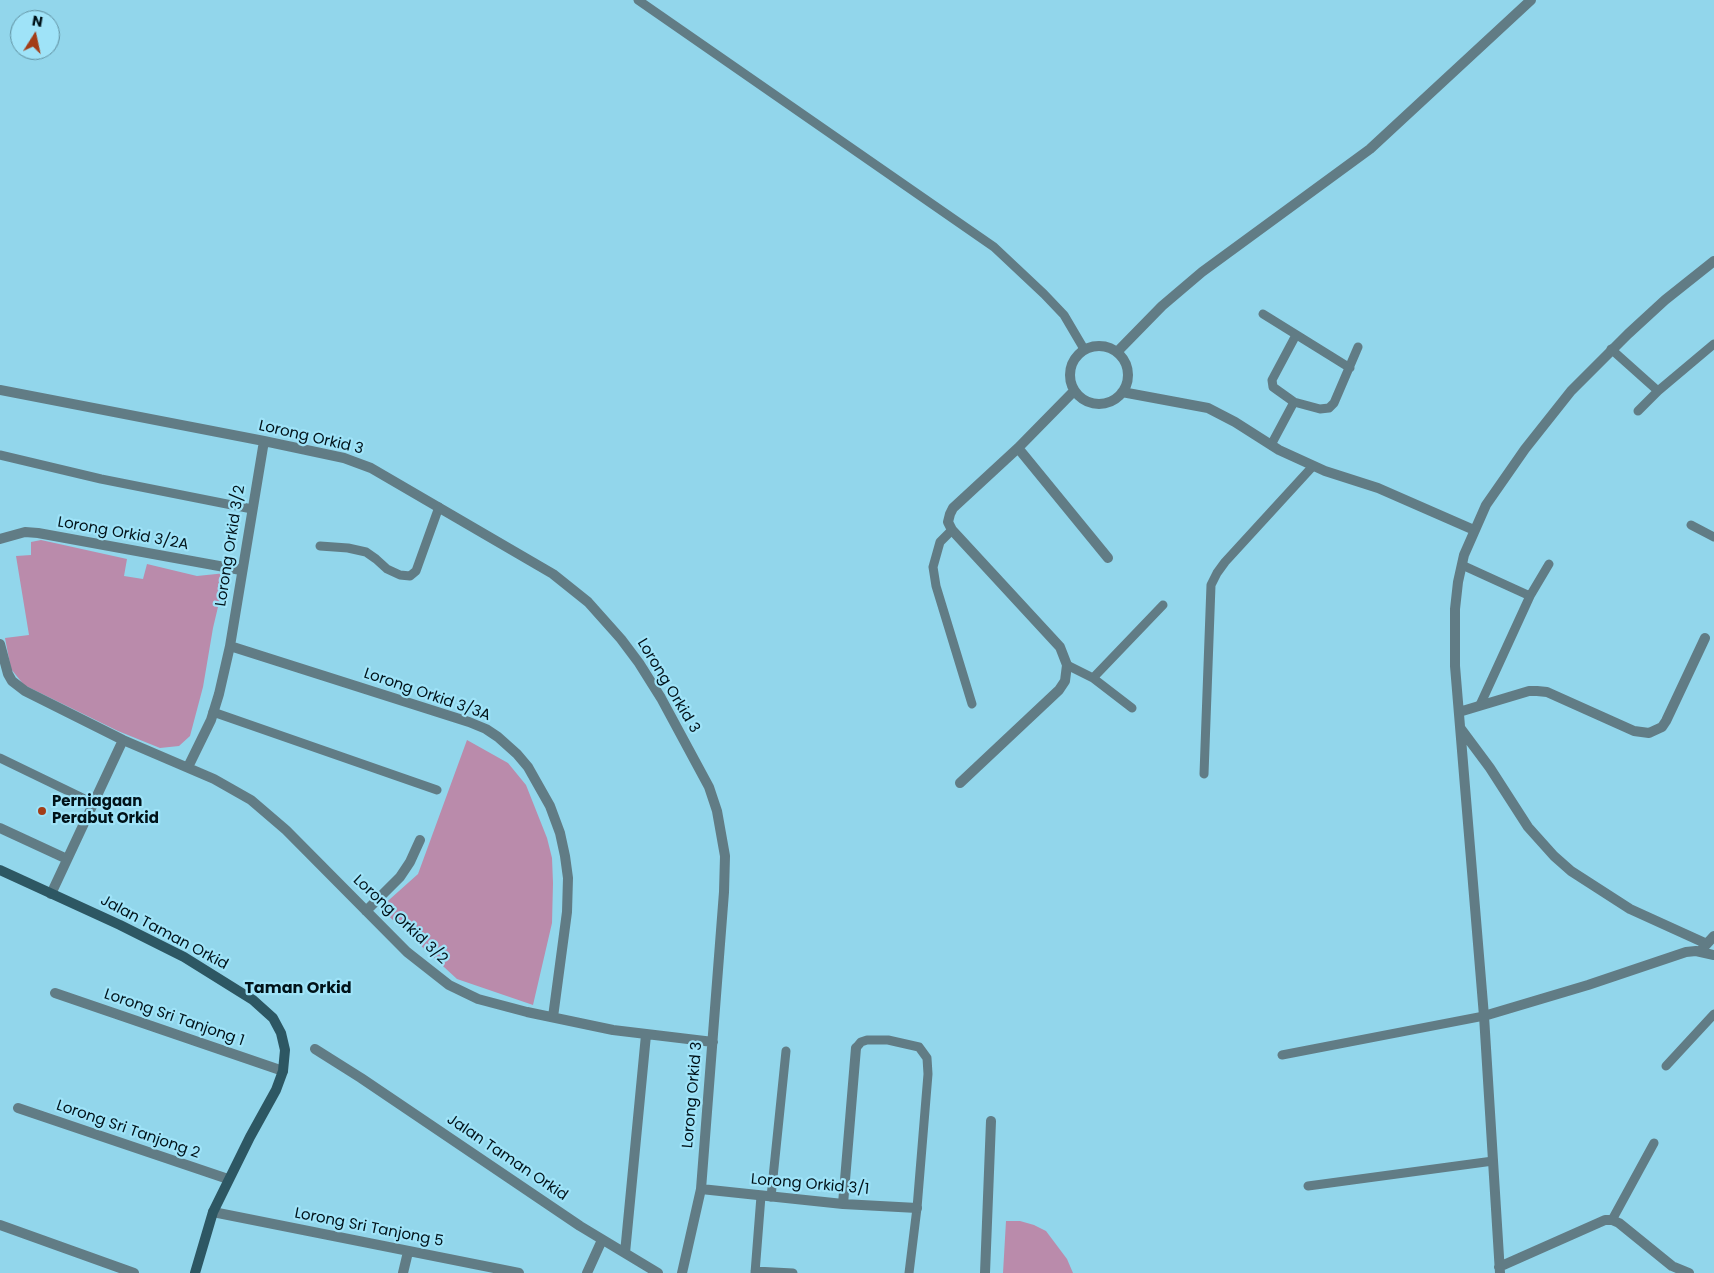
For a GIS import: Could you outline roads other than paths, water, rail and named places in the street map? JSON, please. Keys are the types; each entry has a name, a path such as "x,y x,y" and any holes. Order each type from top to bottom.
{"main road":[{"name":"Jalan Taman Orkid","path":"0,870 120,925 184,958 253,1000 273,1018 281,1033 285,1050 283,1071 276,1090 228,1179 213,1212 195,1273"}],"street":[{"path":"1117,352 1162,306 1202,272 1370,149 1531,0"},
{"path":"1689,1273 1672,1266 1620,1223 1612,1220 1605,1220 1500,1270 1484,1016 1458,712 1455,634 1458,582 1462,565 1474,530 1486,505 1525,449 1571,391 1612,349 1665,300 1714,262"},
{"path":"1102,346 1117,352 1124,361 1128,371 1127,382 1122,392 1107,403 1098,404 1080,398 1070,382 1071,364 1084,349 1102,346"},
{"name":"Lorong Orkid 3","path":"0,390 264,441 344,458 358,463 385,475 553,574 570,586 603,617 640,663 709,787 717,811 725,866 701,1189 682,1273"},
{"path":"960,783 1059,690 1065,681 1066,665 1060,647 952,530 948,522 950,514 953,508 1018,448 1074,391"},
{"path":"1122,392 1208,408 1235,422 1271,445 1313,466 1378,488 1474,530"},
{"name":"Lorong Orkid 3/2","path":"188,767 200,745 219,694 230,646 264,441"},
{"path":"1018,448 1108,558"},
{"name":"Lorong Orkid 3/2A","path":"0,539 25,532 38,533 242,570"},
{"path":"1458,712 1529,691 1547,692 1634,732 1649,733 1662,727 1666,721 1705,638"},
{"name":"Lorong Orkid 3/2","path":"0,644 8,674 18,687 122,740 188,767 251,800 268,813 407,952 449,985 478,999 496,1005 646,1035 713,1042"},
{"name":"Lorong Orkid 3/3A","path":"230,646 469,722 486,729 517,754 528,768 550,806 560,833 568,878 567,912 552,1017"},
{"path":"1460,728 1490,768 1528,827 1554,856 1571,871 1630,909 1707,944 1714,955"},
{"path":"51,894 122,740"},
{"path":"0,828 67,859"},
{"path":"366,911 400,877 410,862 420,840"},
{"path":"1484,1016 1588,985 1707,944"},
{"name":"Lorong Sri Tanjong 1","path":"55,993 283,1071"},
{"path":"626,1253 646,1035"},
{"path":"843,1204 856,1048"},
{"name":"Jalan Taman Orkid","path":"315,1049 602,1240 658,1273"},
{"name":"Lorong Sri Tanjong 2","path":"18,1108 228,1179"},
{"path":"985,1273 991,1121"},
{"name":"Lorong Orkid 3/1","path":"701,1189 843,1204 917,1208"},
{"name":"Lorong Sri Tanjong 5","path":"213,1212 519,1273"},
{"path":"0,1226 134,1273"},
{"path":"587,1273 602,1240"},
{"path":"403,1273 408,1252"}],"lane":[{"path":"638,0 994,247 1064,315 1084,349"},
{"path":"1263,314 1350,368"},
{"path":"1296,334 1272,380 1273,387 1294,402 1320,409 1329,408 1334,403 1358,348"},
{"path":"1638,411 1658,391 1714,344"},
{"path":"1612,349 1658,391"},
{"path":"1271,445 1294,402"},
{"path":"0,455 101,479 252,509"},
{"path":"1204,774 1212,585 1217,573 1225,562 1313,466"},
{"path":"320,546 348,548 366,552 376,558 387,570 400,575 410,576 416,571 439,507"},
{"path":"1691,525 1714,537"},
{"path":"952,530 940,542 933,567 936,586 972,704"},
{"path":"1480,705 1530,596 1549,564"},
{"path":"1462,565 1530,596"},
{"path":"1093,678 1163,605"},
{"path":"1066,665 1093,678 1132,708"},
{"path":"213,712 438,790"},
{"path":"0,758 93,803"},
{"path":"1666,1066 1714,1014"},
{"path":"1282,1055 1484,1016"},
{"path":"856,1048 861,1042 868,1040 888,1040 919,1047 927,1058 928,1074 910,1273"},
{"path":"786,1051 755,1272 793,1273"},
{"path":"1612,1220 1654,1143"},
{"path":"1308,1186 1493,1161"}],"place":[{"name":"Perniagaan Perabut Orkid","path":"42,811"}],"district":[{"name":"Taman Orkid","path":"298,989"}]}
